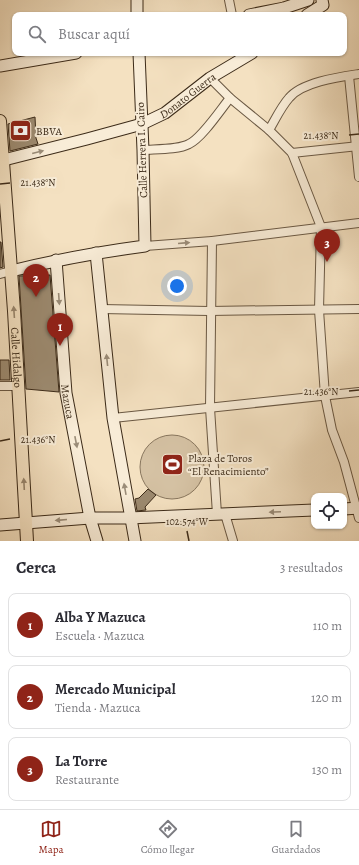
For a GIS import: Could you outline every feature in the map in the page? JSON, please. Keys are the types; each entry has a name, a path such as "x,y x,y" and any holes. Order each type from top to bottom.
{"main road":[{"path":"137,0 137,12"},
{"path":"264,12 284,8 308,0"},
{"path":"312,12 324,5 323,0"},
{"path":"0,66 58,56"},
{"name":"Calle Herrera I. Cairo","path":"139,56 145,246"},
{"name":"Donato Guerra","path":"2,161 83,141 142,124 165,113 210,78 247,56"},
{"name":"Calle Hidalgo","path":"0,121 6,272 18,386 27,541"},
{"path":"6,272 56,260 145,246"},
{"path":"96,253 113,418 134,541"},
{"name":"Mazuca","path":"56,260 66,393 90,518 97,541"},
{"path":"347,509 358,511"},
{"path":"0,525 90,518 129,518 311,510"}],"street":[{"path":"229,0 231,12"},
{"path":"269,130 289,98 294,94 315,83 338,77 359,74"},
{"path":"349,76 358,146 359,177"},
{"path":"210,78 230,98 269,130 292,153 321,227 319,310 325,396 332,430 344,462 358,511"},
{"path":"143,150 178,147 189,144 198,138 230,98"},
{"path":"292,153 358,146"},
{"path":"145,246 212,241 359,223"},
{"path":"212,241 210,408 221,514 233,541"},
{"path":"101,309 212,311 359,309"},
{"path":"0,386 18,386"},
{"path":"113,418 359,392"}],"shaded area":[{"name":"Plaza de Toros “El Renacimiento”","path":"172,435 184,437 195,444 202,455 204,467 202,479 195,490 184,497 172,499 160,497 149,490 142,479 140,467 142,455 149,444 160,437"}],"building":[{"name":"BBVA","path":"35,117 36,138 38,144 10,151 8,124"},
{"path":"0,242 3,267 0,268"},
{"path":"50,275 59,392 26,389 19,276"},
{"path":"0,360 9,360 10,380 0,380"},
{"path":"148,489 156,495 145,507 146,510 137,511 135,499 139,498"}],"place":[{"name":"BBVA","path":"21,131"},
{"name":"La Torre","path":"327,262"},
{"name":"Mercado Municipal","path":"36,297"},
{"name":"Alba Y Mazuca","path":"60,346"},
{"name":"Plaza de Toros “El Renacimiento”","path":"173,464"}]}
